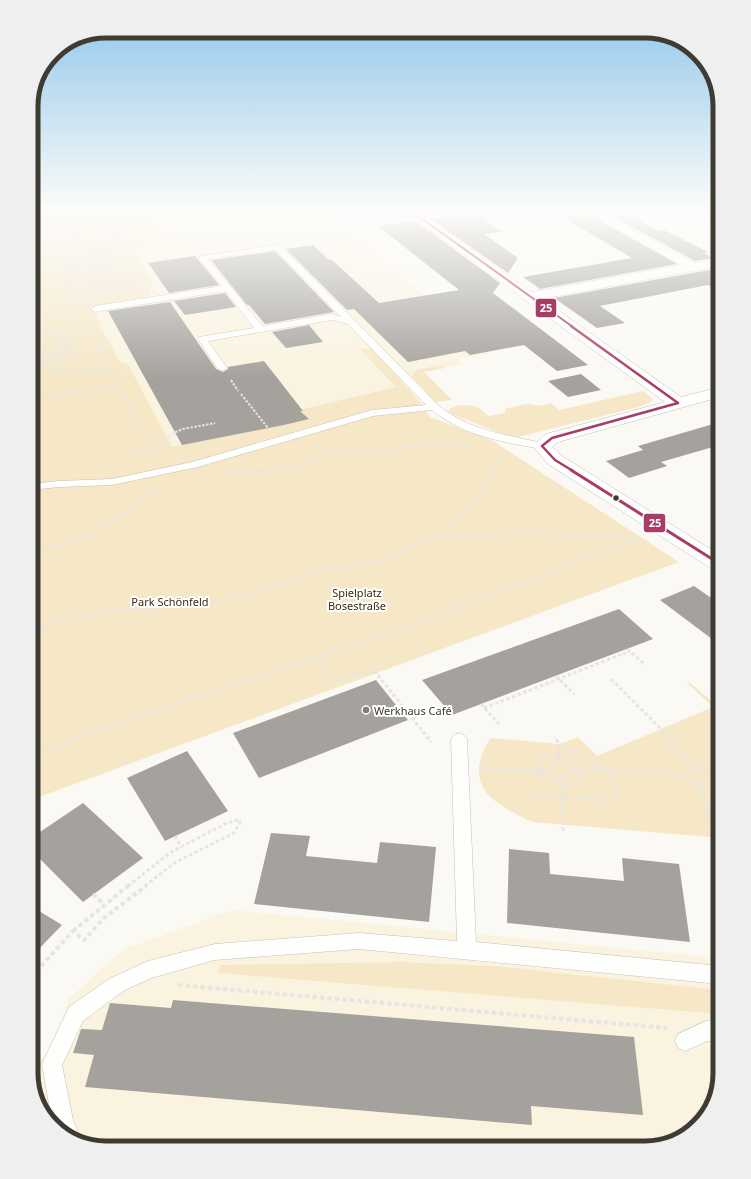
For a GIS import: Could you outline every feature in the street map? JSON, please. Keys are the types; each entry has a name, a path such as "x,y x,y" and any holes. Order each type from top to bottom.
{"street":[{"path":"490,268 678,403"},
{"path":"528,297 688,268"},
{"path":"713,394 552,438 542,446 555,460 713,558"}],"lane":[{"path":"211,268 260,329"},
{"path":"297,268 350,322 400,370 443,416 504,439 542,446"},
{"path":"95,309 228,288"},
{"path":"222,368 202,340 332,317 350,322"},
{"path":"38,486 112,482 162,472 372,414 434,407"},
{"path":"459,739 468,950"},
{"path":"65,1128 62,1120 52,1064 76,1014 116,985 148,970 215,952 359,941 468,950 713,974"},
{"path":"685,1041 706,1031 713,1032"}],"path":[{"path":"58,268 108,370 162,472"},
{"path":"75,268 77,272"},
{"path":"70,273 68,269 75,268"},
{"path":"81,268 83,273"},
{"path":"83,273 96,268"},
{"path":"38,279 62,276 77,272 94,273 104,270 125,268"},
{"path":"136,268 145,282 139,290"},
{"path":"104,270 108,276"},
{"path":"128,277 139,272"},
{"path":"65,282 90,284 97,279 108,276 128,277 135,281"},
{"path":"89,288 119,276"},
{"path":"119,276 128,290"},
{"path":"97,279 135,281"},
{"path":"97,279 105,293"},
{"path":"104,282 109,283 116,280"},
{"path":"105,293 135,281"},
{"path":"74,300 95,292 105,293 128,290 134,285 135,281"},
{"path":"114,282 117,284 115,285"},
{"path":"109,283 107,285 111,286"},
{"path":"89,288 90,284"},
{"path":"108,289 115,285 120,287"},
{"path":"89,288 128,290"},
{"path":"89,288 95,292"},
{"path":"38,298 70,293"},
{"path":"87,295 92,296"},
{"path":"107,297 118,296"},
{"path":"38,319 79,312"},
{"path":"38,334 86,326"},
{"path":"38,339 40,340 39,345 41,348 70,347 75,343 75,340 72,335 64,333 63,330"},
{"path":"43,333 58,336 58,339 66,342"},
{"path":"66,342 64,345 70,347 76,354 74,355 74,359"},
{"path":"52,344 66,342"},
{"path":"43,365 42,359 46,348"},
{"path":"60,348 62,348 63,352 61,355 66,368"},
{"path":"38,361 63,352 74,350"},
{"path":"43,365 74,355"},
{"path":"78,364 84,365 85,370"},
{"path":"43,365 53,370"},
{"path":"38,373 39,376 53,370 66,368 77,371 108,370"},
{"path":"38,399 116,385"},
{"path":"241,394 277,440"},
{"path":"151,452 166,442 171,434 183,428 215,423"},
{"path":"220,475 279,469 343,453 442,444 472,446"},
{"path":"120,451 153,455"},
{"path":"442,538 462,518 476,500 501,458 501,451"},
{"path":"38,547 55,546 83,538 121,515 161,485"},
{"path":"38,628 71,618 110,610 201,606 328,570 390,559 424,541 442,538 512,533 568,534 637,539 459,607 163,707 38,753"},
{"path":"484,708 629,650 645,665"},
{"path":"312,656 332,682 373,669 431,742"},
{"path":"556,676 574,694"},
{"path":"611,679 661,729 694,767"},
{"path":"481,704 499,724"},
{"path":"554,737 560,744 558,754 560,762"},
{"path":"560,747 577,749 585,752 590,756 598,768"},
{"path":"558,754 571,757 580,764 582,771 581,779 572,785 561,787 551,784 538,771 541,760 548,755 558,754"},
{"path":"548,770 553,764 560,762 569,766 572,771"},
{"path":"572,771 598,768 688,775 696,784 702,785 712,782 713,777 709,771 702,767 694,767 689,770 688,775"},
{"path":"478,768 538,771 548,770 559,778 565,778 570,775 572,771"},
{"path":"522,794 614,801 616,799 612,783 605,769"},
{"path":"559,778 562,797 563,831"},
{"path":"702,785 713,842"},
{"path":"38,969 73,931 104,904 172,852 227,823 242,818 234,833 174,863 104,918 84,940 73,931"},
{"path":"175,836 181,847"},
{"path":"93,894 104,904"},
{"path":"175,984 667,1028 685,1041"}],"shaded area":[{"path":"391,268 492,353 457,359 463,364 424,372 437,386 402,393 354,397 300,410 309,419 172,447 128,364 120,362 99,325 95,311 145,269"},
{"path":"232,910 713,957 713,1074 711,1091 699,1115 687,1127 675,1134 659,1140 92,1140 68,1130 49,1111 40,1091 38,1059 50,1058 69,999 122,950"}],"green space":[{"name":"Park Schönfeld","path":"38,268 145,268 153,281 147,299 95,312 100,325 120,362 128,364 172,447 308,419 299,410 396,387 360,349 371,348 424,406 430,417 493,441 679,562 38,797"},
{"path":"440,365 445,368 424,372 452,400 435,402 412,376 416,370"},
{"path":"643,391 653,399 651,402 639,407 518,437 510,437 451,414 448,411 458,405 466,405 479,408 489,416 505,413 505,409 522,405 530,404 538,406 551,403 559,410"},
{"path":"687,683 690,683 713,702 713,707"},
{"path":"713,707 713,837 532,822 517,815 493,799 485,790 480,780 479,769 482,755 490,738 560,744 578,737 597,756"},
{"path":"401,962 493,966 713,989 713,1013 218,973 220,965"}],"building":[{"path":"152,268 205,268 219,285 169,293"},
{"path":"217,268 291,268 334,312 265,324 249,305 247,305"},
{"path":"305,268 341,268 379,303 459,290 431,268 479,268 500,283 493,293 588,365 557,371 524,345 470,355 465,351 408,362 354,309 347,310"},
{"path":"501,268 511,268 508,273"},
{"path":"575,268 655,268 540,289 523,277"},
{"path":"713,269 713,288 708,285 600,306 625,323 597,328 554,298"},
{"path":"225,293 236,307 185,315 174,301"},
{"path":"170,302 216,369 223,372 228,369 228,367 264,361 303,411 300,411 309,419 182,445 108,311"},
{"path":"309,325 323,342 286,348 272,332"},
{"path":"581,374 601,390 568,397 548,381"},
{"path":"713,424 713,447 661,462 667,466 629,478 606,461 643,450 638,446"},
{"path":"694,586 713,599 713,640 660,600"},
{"path":"619,609 653,639 452,715 422,680"},
{"path":"376,680 408,720 259,778 233,733"},
{"path":"187,751 228,811 165,841 127,778"},
{"path":"83,803 143,858 83,902 38,857 38,833"},
{"path":"271,833 310,836 306,856 377,863 380,842 436,847 429,922 254,904"},
{"path":"509,849 549,853 550,874 624,881 622,858 679,864 690,942 507,923"},
{"path":"38,910 62,925 38,950"},
{"path":"173,1000 634,1037 643,1115 531,1106 532,1125 85,1087 94,1055 73,1053 81,1029 102,1030 110,1003 171,1008"}],"transit line":[{"name":"25","path":"490,268 678,403"},
{"name":"25","path":"542,446 552,438 678,403"},
{"name":"25","path":"542,446 555,460 713,560"}],"place":[{"name":"Werkhaus Café","path":"366,710"}],"park label":[{"name":"Spielplatz Bosestraße","path":"357,598"}]}
